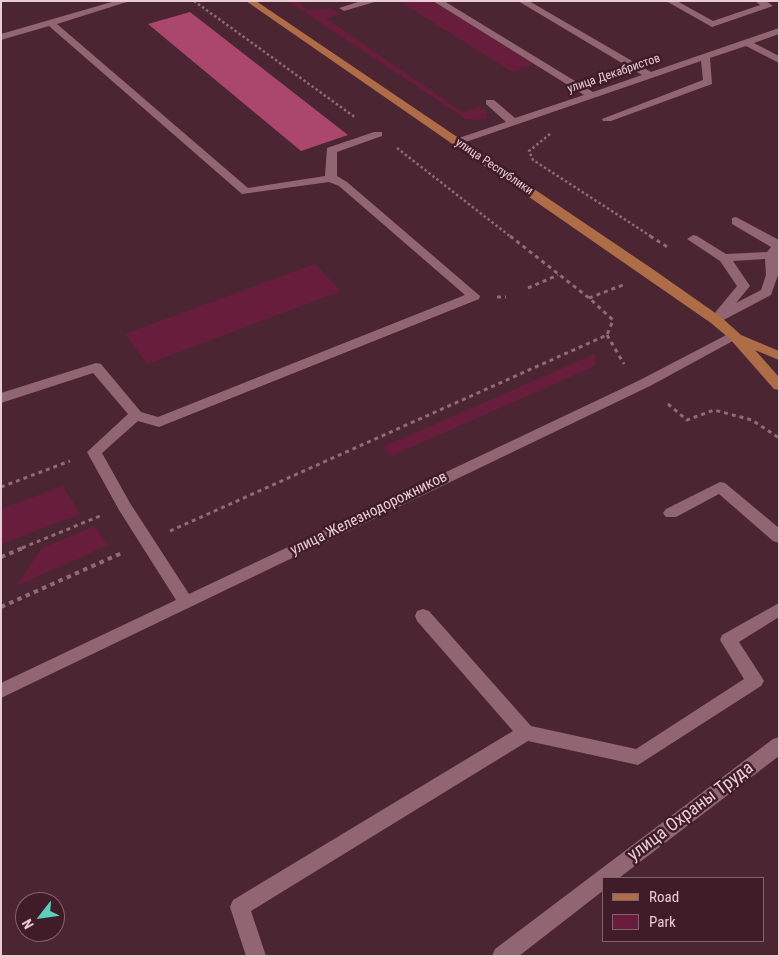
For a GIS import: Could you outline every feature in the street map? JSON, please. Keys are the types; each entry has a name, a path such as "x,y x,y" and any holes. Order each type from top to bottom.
{"main road":[{"name":"улица Республики","path":"250,1 716,320 735,336 779,386"},
{"name":"улица Республики","path":"735,336 779,356"}],"street":[{"path":"1,38 126,1"},
{"path":"335,1 347,10 374,1"},
{"path":"437,1 592,95"},
{"path":"522,1 650,75"},
{"path":"670,1 712,24 768,6 759,1"},
{"path":"1,398 96,367 136,415 159,422 474,296 343,184 331,178 246,192 51,23"},
{"name":"улица Декабристов","path":"458,142 779,31"},
{"path":"746,42 779,60"},
{"path":"607,119 708,82 705,56"},
{"path":"490,102 514,123"},
{"path":"331,178 331,150 378,134"},
{"path":"736,221 776,248"},
{"path":"693,239 724,258 744,286 716,320"},
{"path":"716,320 767,292 776,248"},
{"path":"724,258 776,248"},
{"name":"улица Железнодорожников","path":"1,691 645,382 735,336"},
{"path":"136,415 94,452 124,506 186,602"},
{"path":"671,513 720,487 779,537"},
{"path":"423,616 526,734 638,757 755,680 728,640 779,609"},
{"path":"256,956 240,907 526,734"},
{"name":"улица Охраны Труда","path":"605,877 779,745"},
{"name":"улица Охраны Труда","path":"502,956 602,880"}],"path":[{"path":"551,134 529,151 533,160 676,253"},
{"path":"528,288 558,275"},
{"path":"621,286 588,298 613,320 608,336 624,364"},
{"path":"1,608 608,336"},
{"path":"668,404 687,420 714,410 752,420 779,438"},
{"path":"1,487 94,452"},
{"path":"1,557 124,506"}],"green space":[{"path":"288,1 296,1 308,10 330,8 340,14 327,19 462,112 479,107 487,112 487,117 479,120 466,119"},
{"path":"399,1 434,2 534,64 512,72"},
{"path":"315,264 341,291 147,364 125,334"},
{"path":"595,354 595,366 391,456 383,447"},
{"path":"63,486 80,514 1,544 1,509"},
{"path":"95,526 108,545 16,586 42,548"}],"shaded area":[{"path":"190,12 348,135 301,151 148,24"}]}
